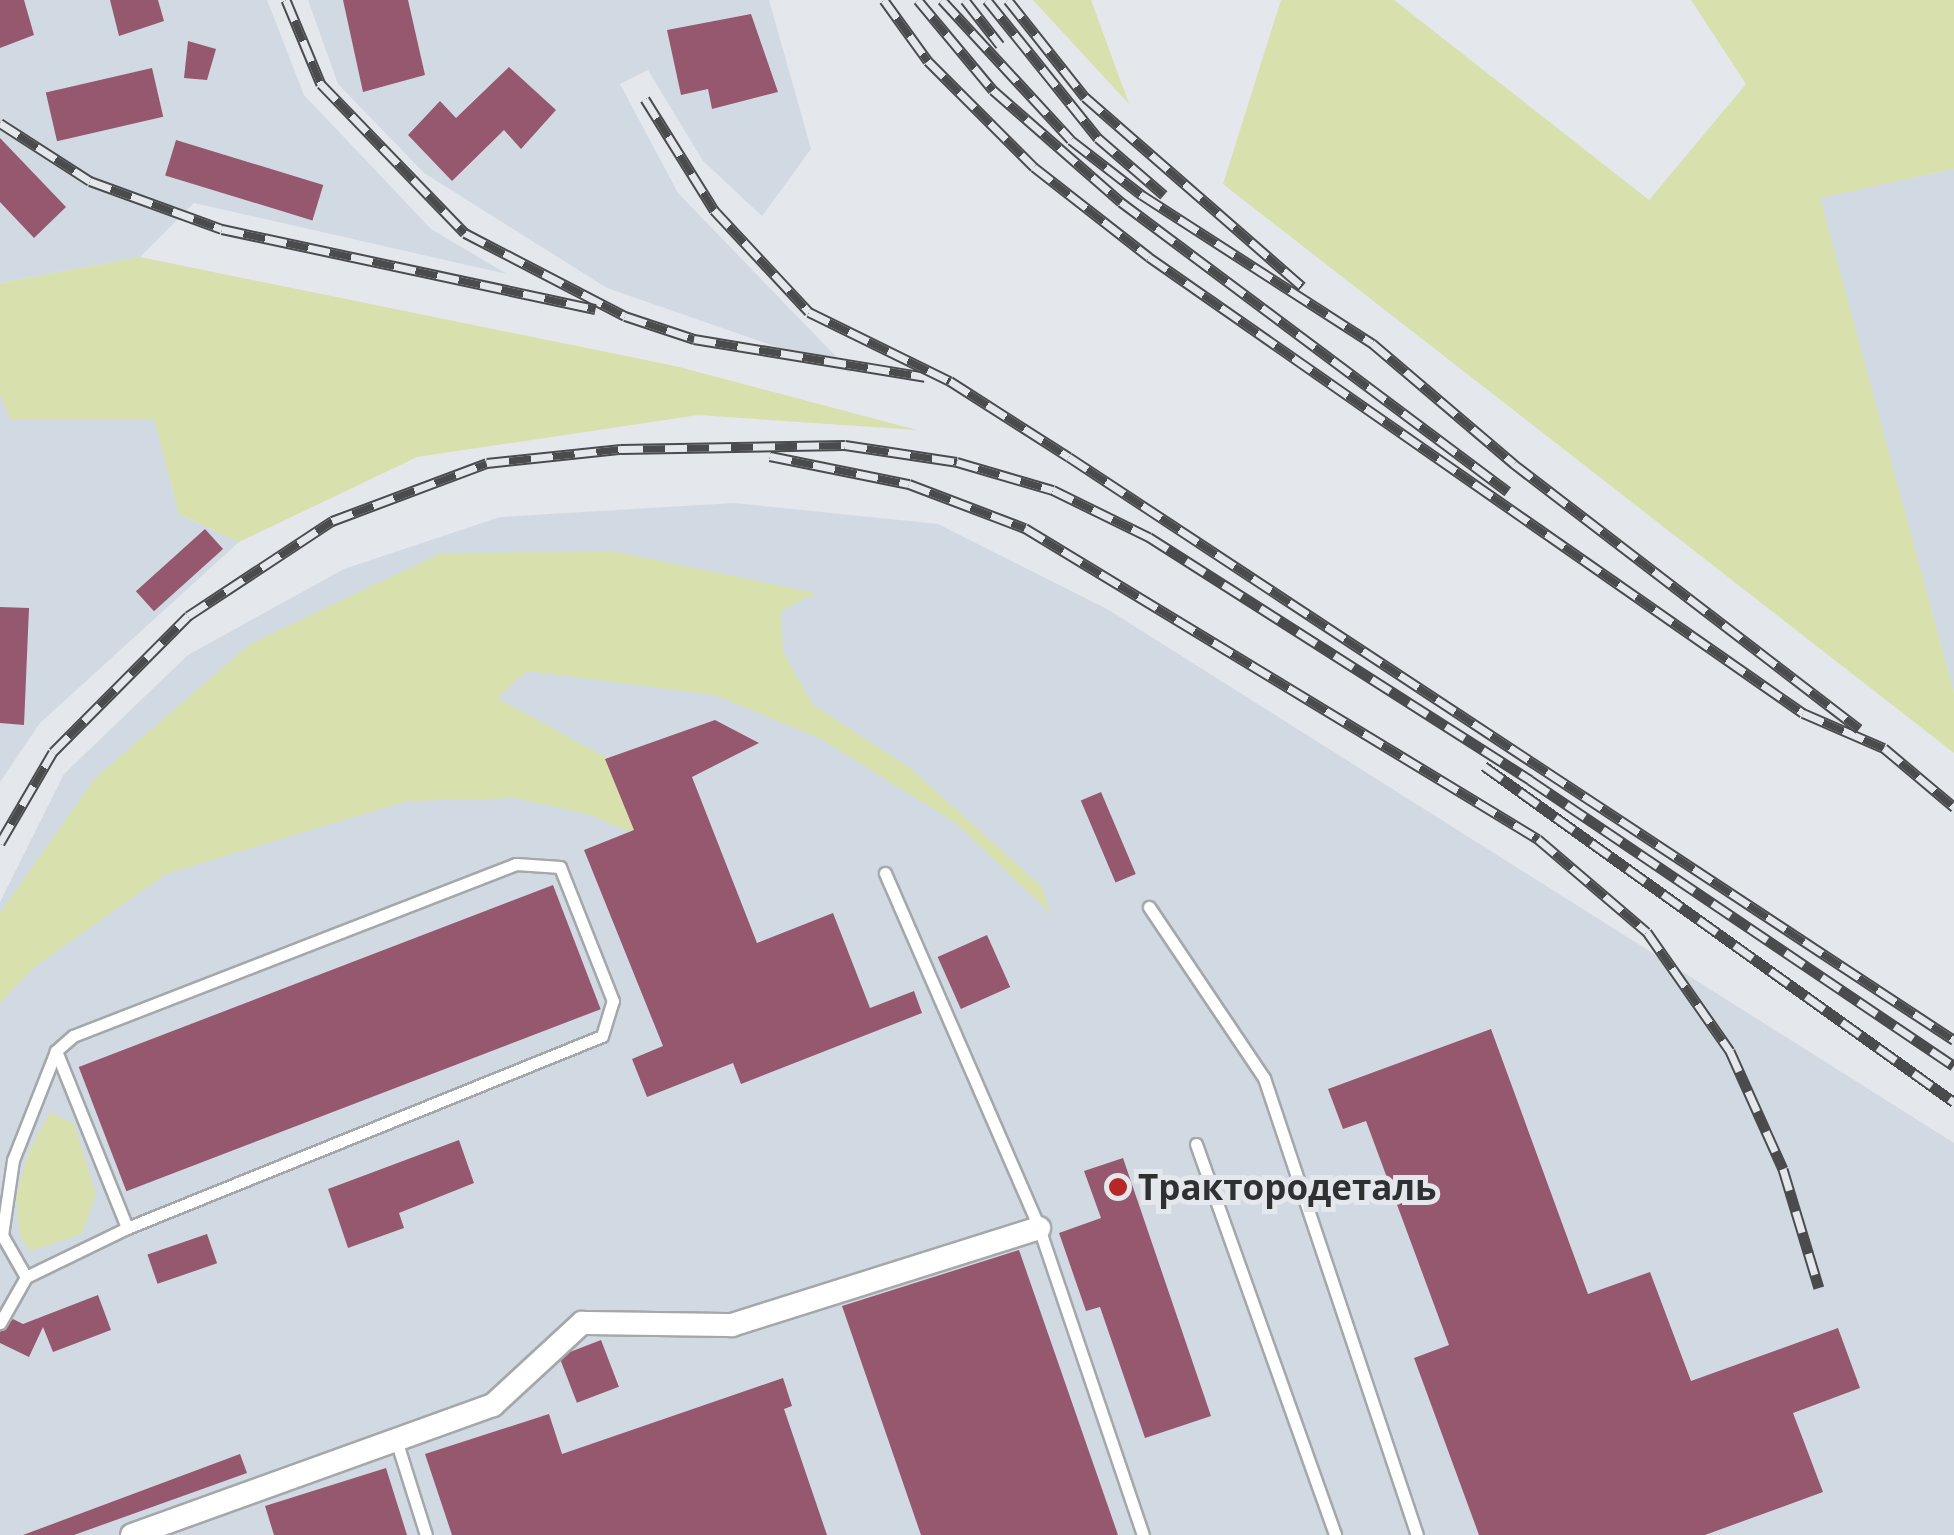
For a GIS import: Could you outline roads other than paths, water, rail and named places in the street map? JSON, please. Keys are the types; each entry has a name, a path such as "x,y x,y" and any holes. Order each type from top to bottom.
{"street":[{"path":"132,1535 493,1406 582,1323 732,1326 1039,1228"}],"lane":[{"path":"0,1323 26,1277 127,1228 602,1036 613,1001 560,867 516,864 73,1036 56,1051 13,1160 2,1235 26,1277"},
{"path":"884,873 1039,1228 1144,1535"},
{"path":"1149,907 1264,1078 1418,1535"},
{"path":"56,1051 127,1228"},
{"path":"1196,1144 1336,1535"},
{"path":"397,1443 426,1535"}],"railway":[{"path":"286,0 321,84 465,233 625,316 694,339 925,377"},
{"path":"884,0 928,61 1034,167 1149,257 1803,713 1884,748 1954,807"},
{"path":"918,0 993,90 1121,202 1508,491"},
{"path":"942,0 1071,140 1142,195 1372,343 1514,464 1859,729"},
{"path":"965,0 1000,45"},
{"path":"987,0 1098,138 1164,195"},
{"path":"1008,0 1085,97 1302,286"},
{"path":"645,99 714,210 809,312 950,381 1954,1040"},
{"path":"0,123 90,181 222,229 596,309"},
{"path":"0,843 53,752 188,616 332,521 487,463 621,449 845,445 957,462 1053,490 1149,537 1530,780 1954,1066"},
{"path":"770,456 909,484 1025,528 1538,839 1647,932 1730,1051 1783,1169 1819,1288"},
{"path":"1484,766 1954,1102"}],"place":[{"name":"Трактородеталь","path":"1118,1187"}]}
